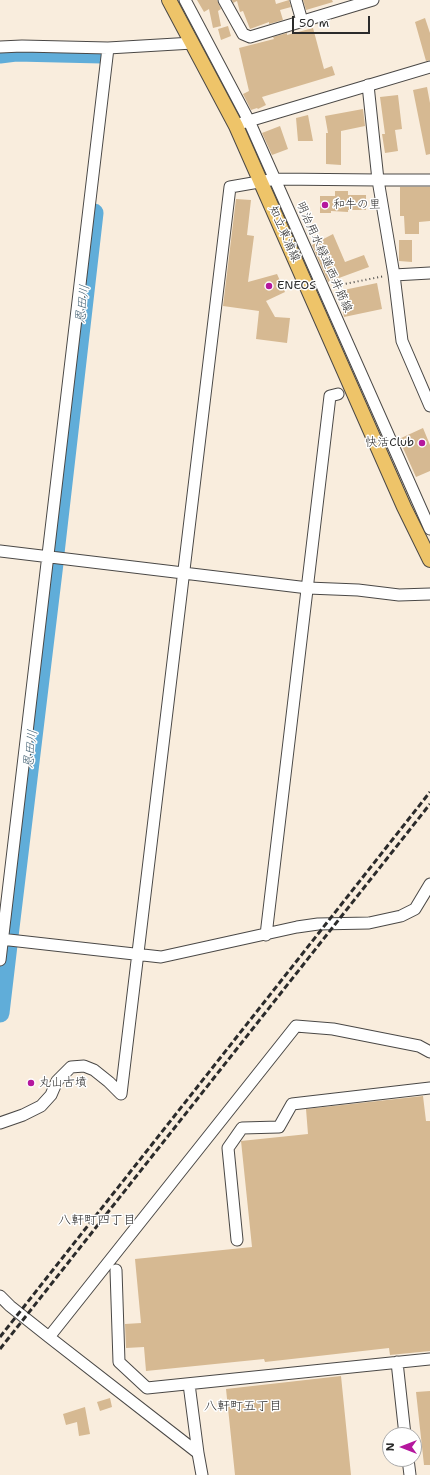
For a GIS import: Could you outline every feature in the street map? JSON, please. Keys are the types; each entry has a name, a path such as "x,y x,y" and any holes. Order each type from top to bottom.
{"main road":[{"name":"知立東浦線","path":"170,0 236,126 404,506 430,560"}],"street":[{"name":"明治用水緑道西井筋線","path":"185,0 249,120 430,529"},
{"path":"224,0 243,34 250,36 371,0"},
{"path":"296,0 302,21"},
{"path":"0,47 22,46 108,48 193,43"},
{"path":"0,960 1,939 108,48"},
{"path":"236,126 249,120 430,67"},
{"path":"368,85 378,180 394,274 402,341 430,406"},
{"path":"0,1122 23,1116 41,1106 51,1095 57,1081 71,1066 84,1066 94,1070 109,1082 120,1094 230,187 276,179 430,180"},
{"path":"394,274 430,273"},
{"path":"266,935 330,396 338,394"},
{"path":"0,551 308,588 358,590 399,595 430,594"},
{"path":"1,939 161,958 297,927 318,924 369,923 401,916 415,909 430,884"},
{"path":"49,1337 296,1026 333,1029 419,1046 430,1052"},
{"path":"237,1240 228,1148 242,1128 279,1127 292,1104 430,1088"},
{"path":"116,1270 119,1362 147,1388 430,1359"},
{"path":"0,1296 10,1306 49,1337 198,1453"},
{"path":"397,1362 404,1427"},
{"path":"189,1384 202,1475"}],"path":[{"path":"323,288 394,274"}],"building":[{"path":"197,0 217,0 221,9 218,11 221,26 213,28 209,9 204,12"},
{"path":"232,0 275,0 276,4 289,0 291,7 280,10 283,20 269,24 269,22 250,29 243,11 240,12 237,1 233,3"},
{"path":"303,0 332,0 333,2 306,10"},
{"path":"425,18 430,33 430,60 426,61 415,22"},
{"path":"228,26 231,36 221,40 218,29"},
{"path":"313,28 324,69 332,66 335,75 262,97 266,105 258,109 251,110 243,94 249,91 239,48 274,39 273,37 287,33 287,35"},
{"path":"427,87 430,103 430,154 426,155 413,90"},
{"path":"398,95 402,129 395,130 398,151 385,153 382,134 385,134 380,97"},
{"path":"363,109 365,126 341,131 341,165 326,164 326,133 328,133 325,116"},
{"path":"308,115 313,141 298,141 296,118"},
{"path":"280,126 288,149 272,155 262,133"},
{"path":"400,187 430,187 430,221 419,222 419,234 405,234 404,216 400,216"},
{"path":"335,191 348,191 348,195 366,195 366,210 348,210 348,212 331,211 331,213 320,213 320,196 335,196"},
{"path":"236,199 251,200 247,235 254,236 248,282 277,274 285,292 266,301 275,317 290,318 287,343 256,339 259,311 223,306"},
{"path":"333,234 345,262 364,255 369,267 328,282 312,245"},
{"path":"399,240 412,240 412,262 399,261"},
{"path":"377,283 382,309 344,317 339,291"},
{"path":"423,428 430,445 430,471 416,477 399,439"},
{"path":"423,1096 426,1121 430,1121 430,1351 390,1355 389,1348 265,1362 264,1359 146,1371 144,1347 126,1348 125,1324 141,1323 135,1259 252,1247 241,1141 308,1134 306,1109"},
{"path":"341,1376 351,1475 235,1475 226,1389"},
{"path":"430,1391 430,1465 424,1465 422,1427 420,1427 416,1392"},
{"path":"110,1398 112,1407 100,1411 97,1402"},
{"path":"85,1407 90,1434 79,1436 77,1422 66,1425 63,1414"}],"waterway":[{"name":"恩田川","path":"0,54 16,52 102,54"},
{"name":"恩田川","path":"55,553 94,213"},
{"name":"恩田川","path":"9,936 54,563"},
{"name":"恩田川","path":"0,1013 8,945"}],"railway":[{"path":"0,1337 430,792"},
{"path":"0,1349 430,804"}],"place":[{"name":"和牛の里","path":"325,205"},
{"name":"ENEOS","path":"269,286"},
{"name":"快活Club","path":"422,443"},
{"name":"丸山古墳","path":"31,1083"}],"district":[{"name":"八軒町四丁目","path":"97,1221"},
{"name":"八軒町五丁目","path":"243,1407"}]}
